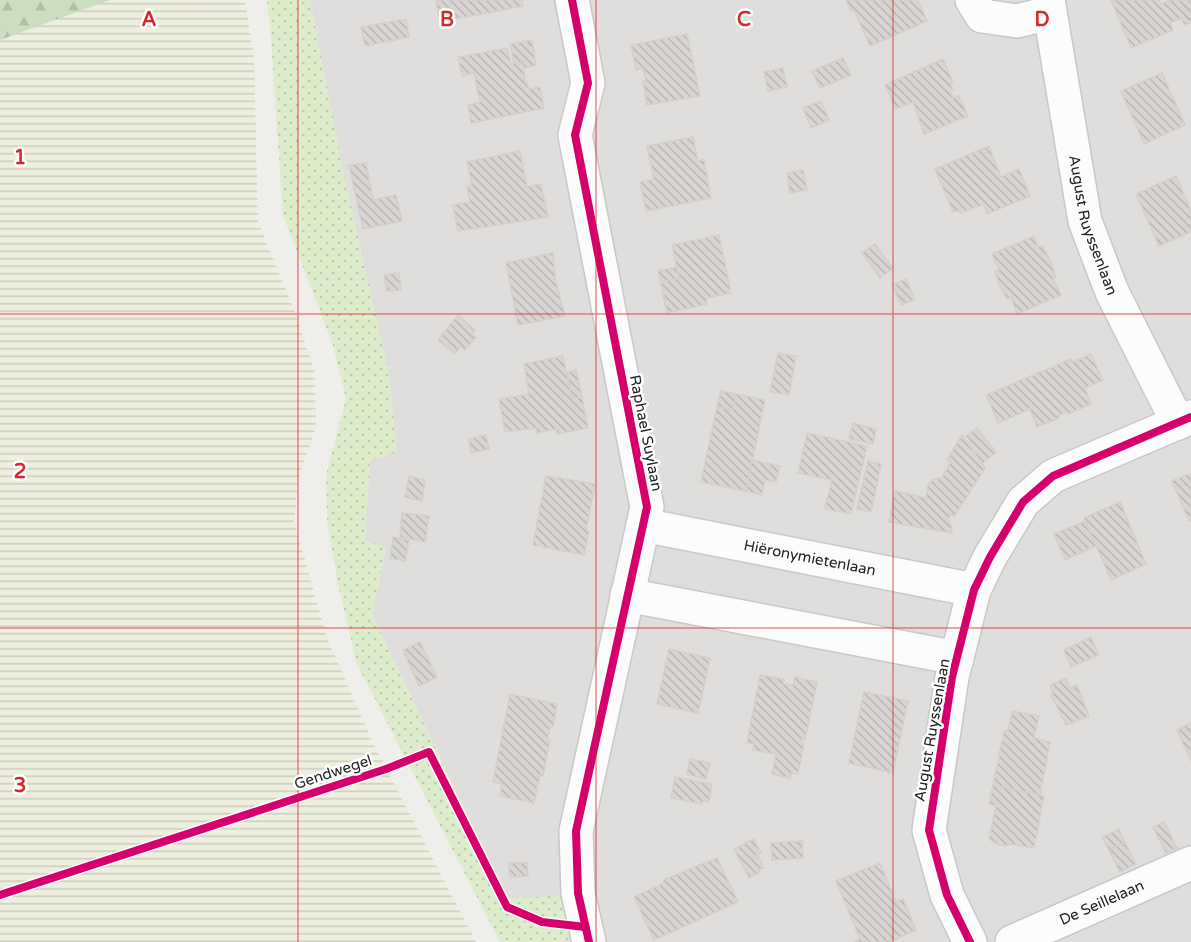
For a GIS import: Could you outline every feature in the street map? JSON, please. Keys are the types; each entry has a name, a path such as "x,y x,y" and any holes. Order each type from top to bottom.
{"street":[{"name":"Raphael Suylaan","path":"572,0 588,83 575,135 647,507 576,831 578,893 589,942"},
{"name":"August Ruyssenlaan","path":"970,942 947,895 929,830 952,677 975,590 990,557 1023,502 1053,476 1184,420 1112,292 1085,221 1049,6 1017,21 982,16 972,0"},
{"name":"Hiëronymietenlaan","path":"643,525 975,590"},
{"path":"627,595 957,658"},
{"name":"De Seillelaan","path":"1012,942 1191,863"}],"shaded area":[{"path":"310,0 1191,0 1191,942 572,942 507,899 372,614 386,548 365,540 370,460 397,452"}],"green space":[{"path":"0,0 110,0 0,40"},
{"path":"110,0 245,1 254,58 258,221 294,310 315,372 316,427 299,477 294,521 327,638 373,743 476,942 0,942 0,40"},
{"path":"267,0 310,0 344,174 390,378 397,452 370,460 365,540 386,547 372,614 507,899 564,895 572,942 500,942 357,664 338,585 327,520 326,475 346,399 332,342 283,215"}],"building":[{"path":"436,0 522,0 523,6 440,22"},
{"path":"846,0 918,0 927,21 870,46 854,10 851,11"},
{"path":"1111,0 1159,0 1161,4 1170,0 1191,0 1191,22 1184,25 1181,18 1170,23 1173,30 1131,48"},
{"path":"406,19 409,37 365,46 361,27"},
{"path":"687,34 700,96 647,105 643,68 636,70 631,45"},
{"path":"532,40 536,65 524,68 523,61 514,64 510,44"},
{"path":"507,48 511,64 523,61 525,83 527,82 529,89 540,87 544,108 471,123 468,105 480,102 474,73 462,76 458,57"},
{"path":"843,58 851,75 820,88 812,71"},
{"path":"943,59 953,82 950,83 953,90 950,91 953,98 959,96 968,116 924,134 913,102 896,109 885,85"},
{"path":"783,68 787,87 768,91 764,72"},
{"path":"1162,73 1185,125 1144,144 1121,91"},
{"path":"821,101 829,120 811,128 803,108"},
{"path":"693,137 698,161 704,159 711,198 646,211 640,182 654,179 647,146"},
{"path":"989,146 1001,177 1019,169 1030,196 987,214 984,204 961,213 959,210 953,212 935,169"},
{"path":"520,151 527,187 541,184 548,217 458,231 453,205 470,202 467,186 472,185 467,162"},
{"path":"366,163 373,200 396,195 402,221 363,229 349,165"},
{"path":"803,170 807,190 790,193 787,173"},
{"path":"1176,176 1191,211 1191,232 1159,246 1136,194"},
{"path":"719,235 731,293 706,298 707,304 667,313 661,282 679,278 672,245"},
{"path":"1034,236 1038,247 1042,246 1051,261 1056,278 1053,279 1061,295 1017,314 1011,297 1007,299 999,284 995,272 999,270 992,254"},
{"path":"875,244 893,268 880,278 862,253"},
{"path":"553,253 555,278 565,316 518,325 506,263"},
{"path":"677,267 679,278 661,282 666,308 658,271"},
{"path":"399,273 401,290 387,291 384,275"},
{"path":"906,279 915,299 901,305 892,285"},
{"path":"458,315 475,330 472,334 476,337 465,350 461,346 455,354 438,340"},
{"path":"778,353 796,356 789,395 770,392"},
{"path":"1091,354 1103,380 1085,388 1091,404 1068,414 1067,412 1037,427 1030,409 998,423 986,395 1071,359 1073,362"},
{"path":"563,356 572,399 582,397 588,428 557,434 556,429 537,433 536,428 505,432 499,399 529,394 524,364"},
{"path":"576,370 582,397 572,399 567,372"},
{"path":"721,391 736,394 733,410 717,407"},
{"path":"736,394 765,400 746,491 701,482 717,407 733,410"},
{"path":"853,423 876,429 873,444 849,439"},
{"path":"977,428 996,452 982,464 968,444 971,442 966,436"},
{"path":"807,433 867,446 851,514 825,509 832,480 798,473"},
{"path":"486,435 489,449 471,453 469,439"},
{"path":"962,435 985,468 954,517 951,515 948,519 952,533 889,522 895,491 926,498 928,485 932,480 942,477 951,462 947,460"},
{"path":"752,460 780,466 776,482 765,480 762,495 746,491"},
{"path":"868,461 881,464 871,512 857,509"},
{"path":"1191,473 1191,520 1189,521 1172,481"},
{"path":"409,476 425,480 422,501 405,497"},
{"path":"546,476 595,484 586,530 589,531 584,555 533,545"},
{"path":"1120,502 1146,564 1111,580 1084,518"},
{"path":"402,513 429,516 425,542 400,537"},
{"path":"1085,521 1096,546 1065,560 1054,534"},
{"path":"393,537 409,540 405,561 390,558"},
{"path":"1091,637 1099,655 1071,667 1064,650"},
{"path":"420,642 437,677 419,686 403,650"},
{"path":"669,649 710,658 698,713 657,704"},
{"path":"760,675 784,679 783,684 793,685 795,677 817,682 805,740 801,739 801,743 804,744 798,774 791,773 790,778 772,774 776,754 753,750 754,744 747,743"},
{"path":"1066,678 1070,688 1077,685 1089,716 1066,725 1051,695 1053,694 1050,685"},
{"path":"864,692 908,701 893,773 849,763"},
{"path":"510,694 557,704 553,727 550,727 547,739 550,740 543,776 540,775 534,803 500,796 502,784 493,782"},
{"path":"1012,711 1039,716 1034,738 1050,742 1040,795 993,785 1004,731 1008,731"},
{"path":"1191,723 1191,761 1177,730"},
{"path":"690,759 710,763 706,779 687,774"},
{"path":"675,777 712,784 709,802 703,801 702,804 671,798"},
{"path":"993,785 1044,796 1034,848 1010,844 1005,846 989,839 996,806 989,804"},
{"path":"1164,822 1177,848 1166,853 1153,827"},
{"path":"1119,829 1125,842 1109,850 1102,837"},
{"path":"754,839 761,853 753,857 758,856 764,868 749,878 734,849"},
{"path":"802,841 803,858 772,860 771,843"},
{"path":"1125,842 1136,864 1120,872 1109,850"},
{"path":"717,858 738,902 654,940 634,897 664,883 663,880"},
{"path":"509,863 527,863 528,876 510,877"},
{"path":"880,863 896,902 903,899 916,930 889,942 854,942 860,939 836,881"}],"cycle path":[{"path":"572,0 588,83 575,135 647,507 576,831 578,893 589,942"},
{"path":"970,942 947,895 929,830 952,677 974,590 990,557 1023,502 1053,476 1191,417"},
{"name":"Gendwegel","path":"0,895 386,769 429,752 507,907 542,922 585,927"}]}
